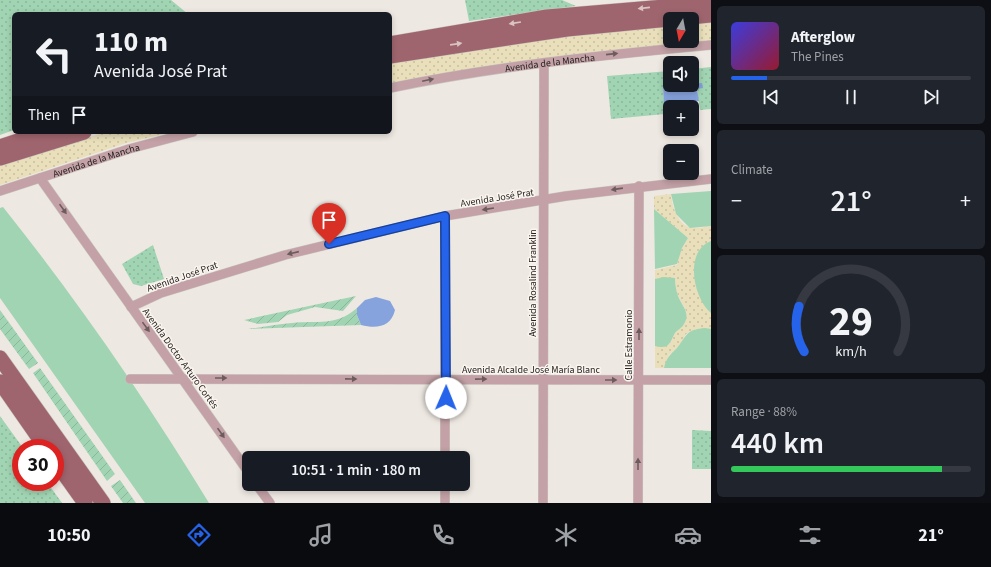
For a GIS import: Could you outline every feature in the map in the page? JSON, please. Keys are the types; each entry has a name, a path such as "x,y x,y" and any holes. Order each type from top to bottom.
{"main road":[{"path":"392,44 547,18 711,3"},
{"path":"392,56 567,29 711,15"},
{"path":"0,147 39,134"},
{"path":"0,158 78,134"},
{"path":"0,358 103,503"},
{"path":"0,382 40,439"},
{"path":"64,474 85,503"}],"street":[{"name":"Avenida de la Mancha","path":"392,88 450,76 609,54 711,45"},
{"name":"Avenida Rosalind Franklin","path":"542,503 544,63"},
{"name":"Avenida de la Mancha","path":"0,191 129,149 185,134"},
{"name":"Avenida Doctor Arturo Cortés","path":"40,178 242,463"},
{"name":"Avenida José Prat","path":"131,307 161,293 285,255 445,216 544,201 566,196 639,186 711,179"},
{"name":"Calle Estramonio","path":"638,503 639,186"},
{"path":"445,216 445,451"},
{"name":"Avenida Alcalde José María Blanc","path":"130,379 711,380"},
{"path":"261,491 270,503"},
{"path":"445,491 445,503"}],"green space":[{"path":"0,0 171,0 186,12 12,12 12,131 0,135"},
{"path":"465,0 562,0 576,6 469,21"},
{"path":"711,67 711,109 700,110 697,92 699,92 699,68"},
{"path":"663,72 663,114 611,119 607,76"},
{"path":"711,191 711,226 690,228 676,214 671,194"},
{"path":"3,207 85,315 111,352 209,503 145,503 0,298 0,208"},
{"path":"654,209 688,238 682,248 677,264 655,269"},
{"path":"711,241 711,313 700,297 696,286 694,264 697,254 703,246"},
{"path":"153,245 164,279 141,286 133,284 122,264"},
{"path":"664,277 675,278 677,294 687,316 683,325 675,333 669,344 664,347 660,347 655,346 655,279"},
{"path":"356,296 343,311 315,307 287,315 278,322 258,324 244,320"},
{"path":"357,308 357,315 361,325 248,329 286,323 326,322 341,318"},
{"path":"0,310 38,363 29,369 0,329"},
{"path":"705,328 711,329 711,368 664,368 669,356 690,332"},
{"path":"40,368 115,474 107,481 33,373"},
{"path":"0,416 17,439 12,439 12,491 53,491 62,503 0,503"},
{"path":"692,430 711,431 711,469 692,469"},
{"path":"120,480 136,503 123,503 111,486"}],"sand":[{"path":"711,22 711,42 699,43 699,23"},
{"path":"663,26 663,46 550,57 392,83 392,64 520,42"},
{"path":"100,134 164,134 126,143 0,185 0,166"},
{"path":"671,194 678,218 685,225 694,228 711,226 711,329 696,329 686,334 680,345 669,355 664,368 655,368 655,346 667,346 671,342 675,333 685,322 687,315 685,308 677,294 675,278 655,279 655,270 677,265 681,250 688,238 654,209 654,196"}],"water":[{"path":"699,83 702,83 703,88 699,89"},
{"path":"663,92 698,92 699,100 664,100"},
{"path":"376,297 390,301 395,310 393,316 387,323 382,325 372,327 361,325 357,315 357,308 365,300"}],"route":[{"path":"329,244 445,216 446,398"}]}
